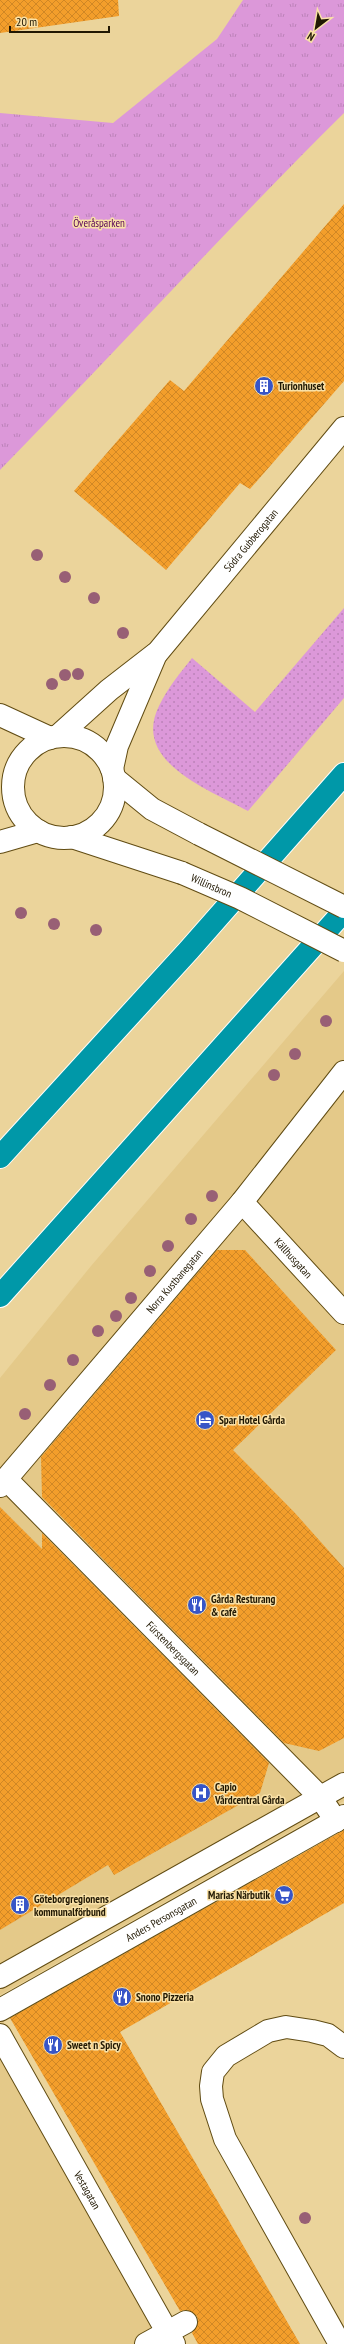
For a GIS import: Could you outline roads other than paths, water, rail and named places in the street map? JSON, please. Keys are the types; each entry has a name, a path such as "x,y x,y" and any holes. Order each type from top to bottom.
{"highway":[{"path":"319,802 344,768"},
{"path":"0,1157 189,950 344,774"},
{"path":"0,1296 344,911"}],"street":[{"name":"Södra Gubberogatan","path":"54,737 109,690 158,652 344,428"},
{"name":"Södra Gubberogatan","path":"113,774 117,746 158,652"},
{"path":"0,715 54,737 75,737 91,744 104,755 113,774 152,809 184,827 344,907"},
{"path":"54,737 36,745 24,756 7,787 21,815 38,831 55,837 72,837 94,828 106,816 114,798 113,774"},
{"path":"0,842 38,831"},
{"name":"Willinsbron","path":"72,837 152,862 240,898 344,951"},
{"name":"Norra Kustbanegatan","path":"3,1482 242,1202 344,1072"},
{"name":"Källhusgatan","path":"242,1202 344,1313"},
{"name":"Fürstenbergsgatan","path":"3,1482 340,1818"},
{"path":"0,1977 344,1784"},
{"name":"Anders Personsgatan","path":"0,2010 340,1818"},
{"path":"340,2344 225,2139 212,2099 211,2086 213,2072 226,2056 268,2031 286,2027 312,2031 328,2035 344,2047"},
{"name":"Vestagatan","path":"0,2036 176,2333"},
{"path":"146,2344 176,2333"}],"place":[{"name":"Turionhuset","path":"264,386"},
{"name":"Spar Hotel Gårda","path":"205,1420"},
{"name":"Gårda Resturang & café","path":"197,1605"},
{"name":"Capio Vårdcentral Gårda","path":"201,1793"},
{"name":"Marias Närbutik","path":"284,1895"},
{"name":"Göteborgregionens kommunalförbund","path":"20,1905"},
{"name":"Snono Pizzeria","path":"122,1997"},
{"name":"Sweet n Spicy","path":"53,2045"}],"park label":[{"name":"Överåsparken","path":"99,223"}]}
